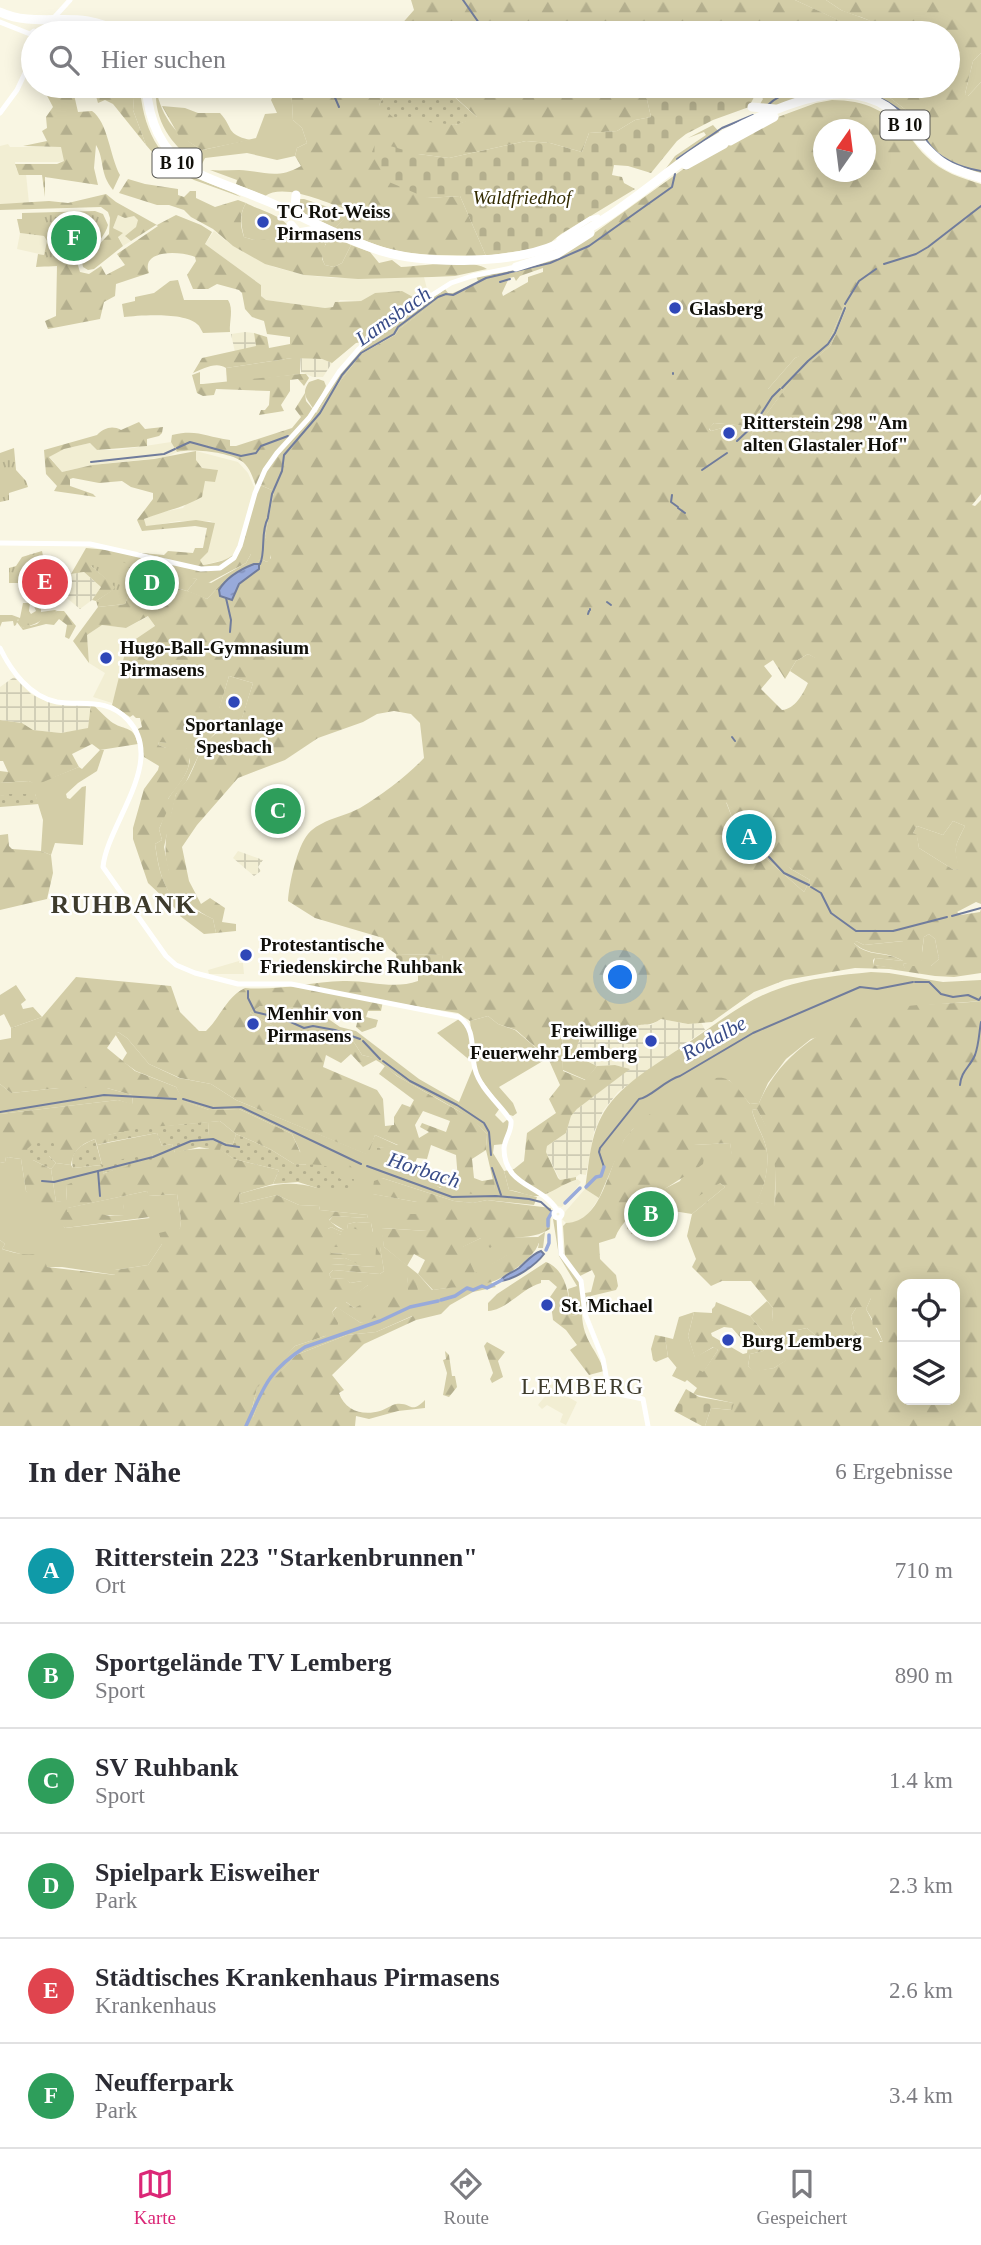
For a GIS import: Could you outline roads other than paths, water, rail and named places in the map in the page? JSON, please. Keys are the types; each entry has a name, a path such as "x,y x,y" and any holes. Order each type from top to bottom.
{"highway":[{"path":"0,14 29,20 92,21"},
{"name":"B 10","path":"147,98 153,125 172,155 197,173 375,252 404,259 477,263 507,261 543,252 577,239 601,219 729,133 788,108"},
{"name":"B 10","path":"268,203 280,207 298,220 404,256 493,260 543,252 582,233 710,141 751,120 827,98"},
{"name":"B 10","path":"855,98 873,104 897,118 937,162 951,170 981,179"},
{"path":"751,120 757,113 751,107 771,110 788,108"},
{"path":"726,140 730,141 788,108"},
{"path":"718,127 726,140"},
{"path":"672,173 724,144 726,140"},
{"path":"280,207 290,208 296,198 298,220 306,226 302,233 319,230 329,232"},
{"path":"516,267 557,254 582,240 601,219 621,206"}],"main road":[{"path":"50,21 70,0"},
{"path":"0,22 21,32"},
{"path":"0,113 21,81"},
{"path":"0,543 90,544 201,569 213,570 228,564 239,550 255,493 269,464 309,418 352,355 399,316 440,289 465,277 516,267 532,260 583,224 601,219"},
{"path":"0,648 16,675 39,695 57,702 103,705 122,715 134,728 141,752 139,769 103,866 170,960 195,973 231,983 291,985 459,1017 467,1024 477,1076 511,1121 511,1130 504,1148 512,1174 519,1182 544,1195 562,1213 559,1218 561,1254 582,1283 585,1314 603,1359 610,1392 644,1401 648,1426"}],"water":[{"path":"259,564 259,569 239,584 232,600 220,596 219,590 226,582 239,571"},
{"path":"541,1251 544,1254 530,1268 500,1281 506,1275"}],"waterway":[{"path":"463,0 478,21"},
{"path":"335,98 339,107"},
{"path":"768,105 778,98"},
{"path":"879,98 898,109 917,127 921,125 927,141 943,158 981,171"},
{"path":"677,159 722,128 753,115"},
{"name":"Lamsbach","path":"268,517 284,455 320,413 342,375 361,353 394,334 398,327 438,297 453,295 486,278 550,263 589,246 672,187 675,174"},
{"path":"884,264 916,254 928,247 981,206"},
{"path":"845,304 859,281 876,269"},
{"path":"500,282 510,279"},
{"path":"782,388 828,344 845,308"},
{"path":"737,441 754,425 780,389"},
{"path":"177,448 190,442 241,456 256,453 261,446 288,436"},
{"path":"91,462 164,454 175,449"},
{"path":"702,470 727,453"},
{"path":"672,495 671,502 678,507"},
{"path":"678,508 685,513"},
{"name":"Lamsbach","path":"260,564 268,518"},
{"name":"Lamsbach","path":"226,598 231,620 230,632"},
{"path":"607,602 611,605"},
{"path":"732,737 735,741"},
{"path":"769,857 784,873 809,885"},
{"path":"811,887 821,893 831,913 856,931 893,931 947,917"},
{"path":"952,916 981,908"},
{"name":"Rodalbe","path":"604,1167 600,1148 639,1099 669,1081 753,1033 860,987 877,989 913,982"},
{"name":"Rodalbe","path":"915,982 929,982 941,994 953,997 968,995 979,1000 981,997"},
{"path":"248,991 248,998 255,1012 284,1019 304,1028 313,1026 335,1030 360,1039"},
{"path":"960,1085 962,1076 975,1055 981,1022"},
{"path":"363,1041 380,1059"},
{"path":"383,1061 410,1081 457,1105 484,1123 489,1132 491,1155"},
{"name":"Horbach","path":"0,1112 104,1095 176,1099"},
{"name":"Horbach","path":"183,1099 213,1108 241,1107 361,1164"},
{"path":"100,1196 98,1171 153,1157 191,1141 213,1139 239,1147"},
{"name":"Horbach","path":"367,1166 452,1197 496,1196 529,1199 541,1202 552,1212"},
{"name":"Rodalbe","path":"586,1187 596,1177 601,1176 604,1167"},
{"path":"492,1168 501,1195"},
{"path":"42,1181 54,1182 98,1171"},
{"name":"Rodalbe","path":"565,1203 580,1188"},
{"name":"Rodalbe","path":"548,1226 552,1212"},
{"name":"Rodalbe","path":"546,1250 549,1235"},
{"name":"Rodalbe","path":"441,1300 455,1296 467,1288 487,1288 502,1280"},
{"name":"Rodalbe","path":"246,1426 268,1381 282,1364 305,1347 380,1321 410,1307 438,1301"}],"place":[{"name":"TC Rot-Weiss Pirmasens","path":"263,222"},
{"name":"Neufferpark","path":"74,238"},
{"name":"Glasberg","path":"675,308"},
{"name":"Ritterstein 298 \"Am alten Glastaler Hof\"","path":"729,433"},
{"name":"Städtisches Krankenhaus Pirmasens","path":"45,582"},
{"name":"Spielpark Eisweiher","path":"152,583"},
{"name":"Hugo-Ball-Gymnasium Pirmasens","path":"106,658"},
{"name":"Sportanlage Spesbach","path":"234,702"},
{"name":"SV Ruhbank","path":"278,811"},
{"name":"Ritterstein 223 \"Starkenbrunnen\"","path":"749,837"},
{"name":"Protestantische Friedenskirche Ruhbank","path":"246,955"},
{"name":"Menhir von Pirmasens","path":"253,1024"},
{"name":"Freiwillige Feuerwehr Lemberg","path":"651,1041"},
{"name":"Sportgelände TV Lemberg","path":"651,1214"},
{"name":"St. Michael","path":"547,1305"},
{"name":"Burg Lemberg","path":"728,1340"}],"district":[{"name":"RUHBANK","path":"124,904"},
{"name":"LEMBERG","path":"583,1386"}],"park label":[{"name":"Waldfriedhof","path":"522,197"}]}
